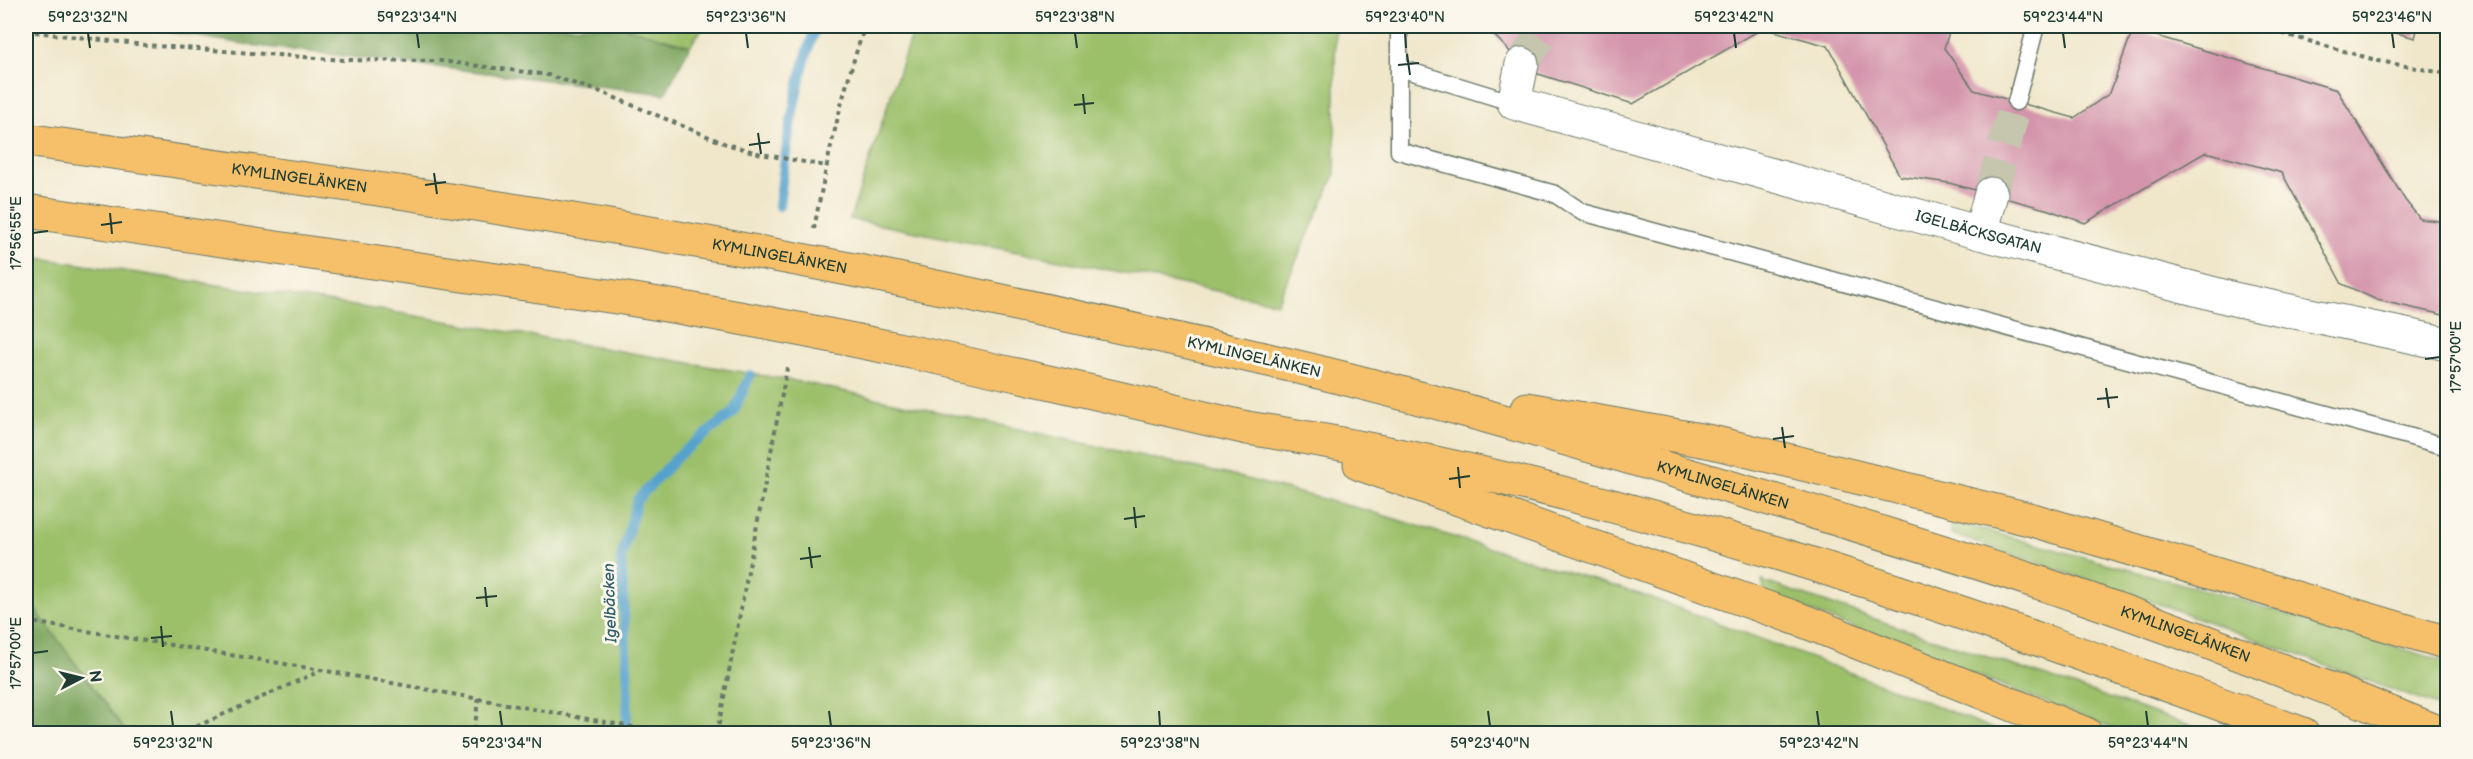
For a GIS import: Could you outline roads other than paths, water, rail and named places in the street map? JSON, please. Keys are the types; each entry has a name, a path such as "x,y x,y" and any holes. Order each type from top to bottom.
{"highway":[{"name":"KYMLINGELÄNKEN","path":"26,140 399,192 627,228 827,265 1033,307 1319,371 1592,446 1814,512 2056,589 2340,693 2443,734"},
{"path":"26,211 618,297 1021,375 1256,429 1428,460 1578,496 1880,587 2071,650 2303,734"},
{"path":"1319,371 1712,442 2033,520 2448,643"},
{"path":"1256,429 1804,621 2086,734"}],"street":[{"path":"1514,103 1522,64"},
{"name":"IGELBÄCKSGATAN","path":"1514,103 1980,233 2238,300 2448,344"},
{"path":"1980,233 1990,194"}],"lane":[{"path":"1399,26 1399,151 1555,194 1582,212 2448,447"},
{"path":"2016,102 2036,26"},
{"path":"1400,68 1514,103"}],"waterway":[{"name":"Igelbäcken","path":"779,206 792,115 802,70 816,26"},
{"name":"Igelbäcken","path":"626,734 628,688 621,558 637,500 679,455 733,413 750,375"}],"tunnel":[{"path":"1522,64 1547,26"},
{"path":"1991,194 2016,102"}]}
